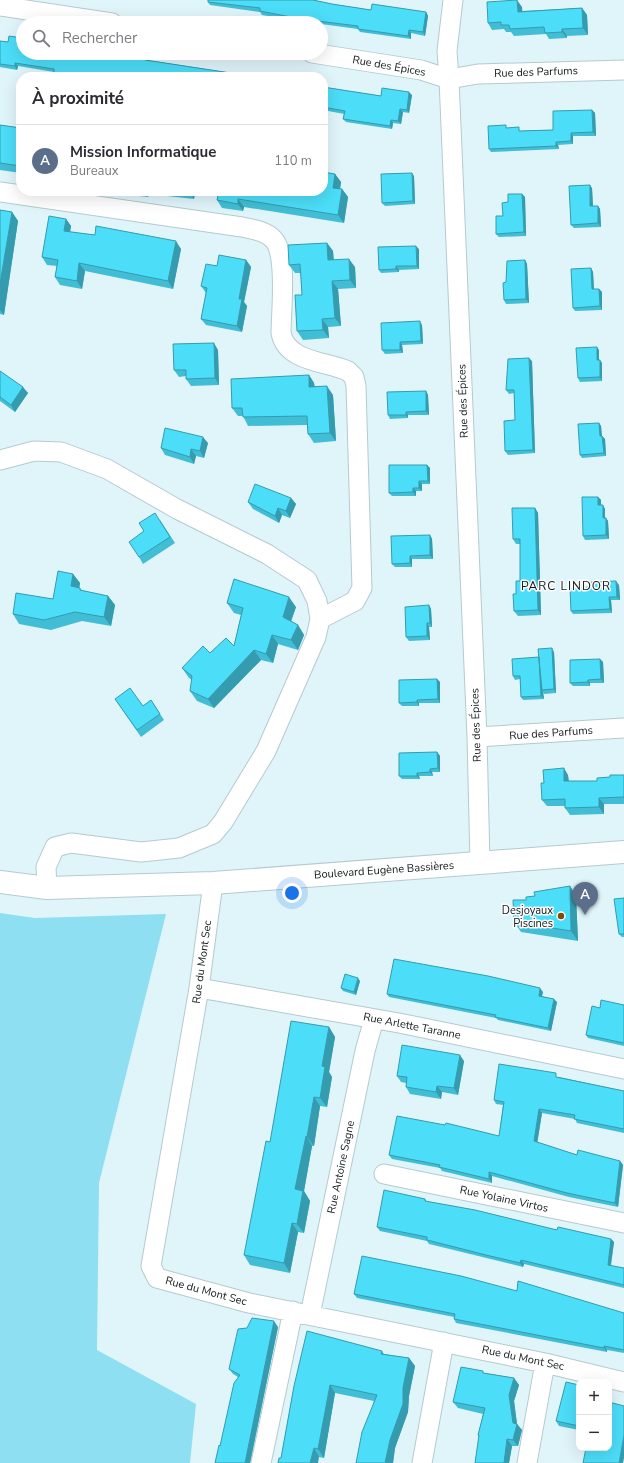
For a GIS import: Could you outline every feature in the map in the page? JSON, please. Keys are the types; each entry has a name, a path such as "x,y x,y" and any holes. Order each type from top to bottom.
{"street":[{"path":"448,79 447,51 453,0"},
{"path":"0,6 66,16"},
{"name":"Rue des Épices","path":"328,55 422,70 448,79 477,737 480,863"},
{"name":"Rue des Parfums","path":"448,79 478,74 624,70"},
{"path":"0,192 16,194"},
{"path":"28,196 242,227 260,231 273,238 279,248 282,260 281,333 283,342 295,354 348,371 354,377 356,386 362,588 354,601 320,619"},
{"path":"0,460 34,451 61,452 107,469 177,509 267,554 307,580 317,601 320,619 316,637 266,751 223,822 213,834 179,848 141,852 70,843 55,847 46,867 47,888"},
{"name":"Rue des Parfums","path":"477,737 624,728"},
{"name":"Boulevard Eugène Bassières","path":"0,882 47,888 213,883 624,852"},
{"name":"Rue du Mont Sec","path":"213,883 199,988 151,1266 157,1278 249,1303 545,1363 624,1382"},
{"name":"Rue Arlette Taranne","path":"199,988 374,1019 624,1069"},
{"name":"Rue Antoine Sagne","path":"261,1463 302,1313 374,1019"},
{"name":"Rue Yolaine Virtos","path":"384,1174 624,1223"},
{"path":"422,1463 444,1342"},
{"path":"526,1463 545,1363"}],"shaded area":[{"path":"0,913 35,918 166,914 99,1183 97,1350 196,1404 190,1463 0,1463"}],"building":[{"path":"208,0 313,0 371,10 372,4 426,12 423,32 409,30 408,36 358,29 358,26 328,22 328,16 286,16 260,11 260,8 208,2"},
{"path":"517,0 518,12 582,8 583,28 562,29 562,32 545,33 544,27 510,29 509,25 501,25 501,22 488,23 487,2"},
{"path":"9,36 16,37 16,60 145,60 224,72 54,72 54,69 15,63 15,66 0,64 0,41 8,42"},
{"path":"328,88 381,96 382,88 409,92 407,110 400,109 398,121 391,120 390,126 343,119 345,111 328,108"},
{"path":"592,110 593,132 571,133 571,141 556,142 556,146 489,149 488,126 506,125 506,128 519,127 519,131 553,130 553,111"},
{"path":"0,125 16,127 16,165 0,163"},
{"path":"328,173 335,174 333,188 342,189 338,215 238,199 238,204 217,200 218,196 328,196"},
{"path":"412,173 413,201 382,203 381,174"},
{"path":"590,185 590,206 598,206 598,223 571,225 569,186"},
{"path":"508,194 522,194 524,232 496,234 496,216 503,216 502,203 508,202"},
{"path":"0,210 12,212 0,284"},
{"path":"49,216 66,219 64,231 95,235 96,226 176,241 168,281 79,263 77,281 55,277 58,260 42,257"},
{"path":"327,243 328,260 349,259 350,280 332,281 335,318 322,319 323,330 297,331 295,295 302,295 300,264 289,265 288,245"},
{"path":"416,246 417,266 396,266 396,269 379,270 378,247"},
{"path":"219,255 246,260 239,299 242,299 237,326 201,319 207,288 201,286 206,264 217,266"},
{"path":"525,260 526,299 504,300 503,283 506,282 507,261"},
{"path":"591,268 592,289 599,289 600,306 573,308 571,269"},
{"path":"420,321 421,341 400,342 400,350 382,350 381,323"},
{"path":"214,343 215,378 186,379 186,370 174,370 173,344"},
{"path":"597,347 597,360 600,360 600,377 578,378 576,348"},
{"path":"529,358 533,450 505,451 504,421 515,420 514,390 506,390 508,359"},
{"path":"0,371 23,387 11,405 0,397"},
{"path":"309,375 309,387 327,386 330,433 308,434 307,416 243,417 242,408 232,408 231,379"},
{"path":"426,391 426,411 406,412 406,415 388,415 387,392"},
{"path":"599,423 604,453 580,455 578,424"},
{"path":"165,428 203,437 200,451 191,449 190,457 161,448"},
{"path":"389,465 427,465 428,481 419,481 419,488 413,488 413,492 389,493"},
{"path":"255,484 291,498 286,511 278,508 275,516 248,502"},
{"path":"582,497 598,497 598,505 603,505 603,518 606,518 606,535 583,536"},
{"path":"512,508 535,508 538,610 514,611 513,594 516,594 516,581 520,581 520,539 513,539"},
{"path":"155,513 170,537 139,557 129,542 144,531 139,523"},
{"path":"430,535 430,555 410,556 410,563 392,564 391,536"},
{"path":"58,571 73,574 71,586 80,588 80,590 108,596 104,617 75,612 44,620 13,614 16,593 53,599"},
{"path":"234,579 289,597 283,617 298,625 291,640 272,635 266,654 254,650 208,699 190,691 192,676 182,668 203,646 210,653 226,638 234,646 243,608 227,603"},
{"path":"616,581 617,597 609,597 610,609 571,611 570,588 591,587 591,582"},
{"path":"429,605 430,623 427,623 427,636 406,637 405,607"},
{"path":"552,648 554,689 542,690 538,649"},
{"path":"539,657 541,696 521,697 520,676 513,676 512,659"},
{"path":"600,659 601,679 588,680 588,682 570,683 570,660"},
{"path":"437,679 438,699 399,703 399,680"},
{"path":"130,688 143,706 151,700 160,714 137,730 115,699"},
{"path":"437,752 438,768 430,769 430,772 417,773 417,776 399,776 399,753"},
{"path":"564,768 564,781 597,781 597,778 610,777 610,775 624,775 624,797 599,798 599,807 565,808 565,799 542,800 541,783 544,783 543,770"},
{"path":"570,886 571,931 514,922 513,900 526,900 526,897 535,896 534,892"},
{"path":"624,898 624,934 619,934 614,899"},
{"path":"394,959 488,976 540,988 539,996 554,999 548,1028 495,1017 496,1015 387,994"},
{"path":"345,974 358,978 354,992 341,988"},
{"path":"601,1000 624,1005 624,1043 586,1035 592,1006 600,1008"},
{"path":"291,1021 329,1027 322,1066 325,1067 320,1098 314,1097 307,1137 306,1136 295,1189 303,1191 297,1224 292,1223 284,1263 244,1255 266,1141 270,1142"},
{"path":"402,1045 460,1055 454,1088 437,1086 436,1092 406,1087 407,1077 397,1076"},
{"path":"499,1064 556,1073 556,1077 624,1091 624,1129 574,1119 575,1115 539,1109 534,1141 577,1155 578,1150 620,1161 615,1203 567,1193 489,1172 489,1179 439,1167 440,1165 389,1155 397,1116 445,1125 446,1123 499,1136 504,1102 494,1100"},
{"path":"384,1190 425,1199 425,1201 475,1210 557,1230 558,1227 611,1239 608,1265 624,1268 624,1285 521,1260 520,1263 427,1240 427,1237 377,1227"},
{"path":"362,1256 461,1276 517,1291 518,1281 624,1313 624,1350 604,1346 604,1348 454,1319 455,1314 354,1294"},
{"path":"252,1318 274,1321 245,1463 215,1463 234,1383 240,1375 229,1369 238,1329 247,1328"},
{"path":"307,1331 382,1351 381,1354 409,1358 403,1388 403,1404 390,1440 385,1463 356,1463 362,1432 377,1395 330,1385 318,1449 314,1448 310,1463 278,1463 279,1458 281,1458 294,1386"},
{"path":"461,1367 483,1371 483,1373 514,1378 509,1395 513,1423 517,1424 513,1440 507,1439 504,1463 475,1463 478,1435 485,1408 453,1402"},
{"path":"566,1382 576,1384 576,1425 556,1421"},
{"path":"612,1403 624,1406 624,1435 619,1463 583,1463 585,1451 612,1451"}],"place":[{"name":"Mission Informatique","path":"585,915"},
{"name":"Desjoyaux Piscines","path":"561,916"}],"district":[{"name":"PARC LINDOR","path":"566,586"}]}
